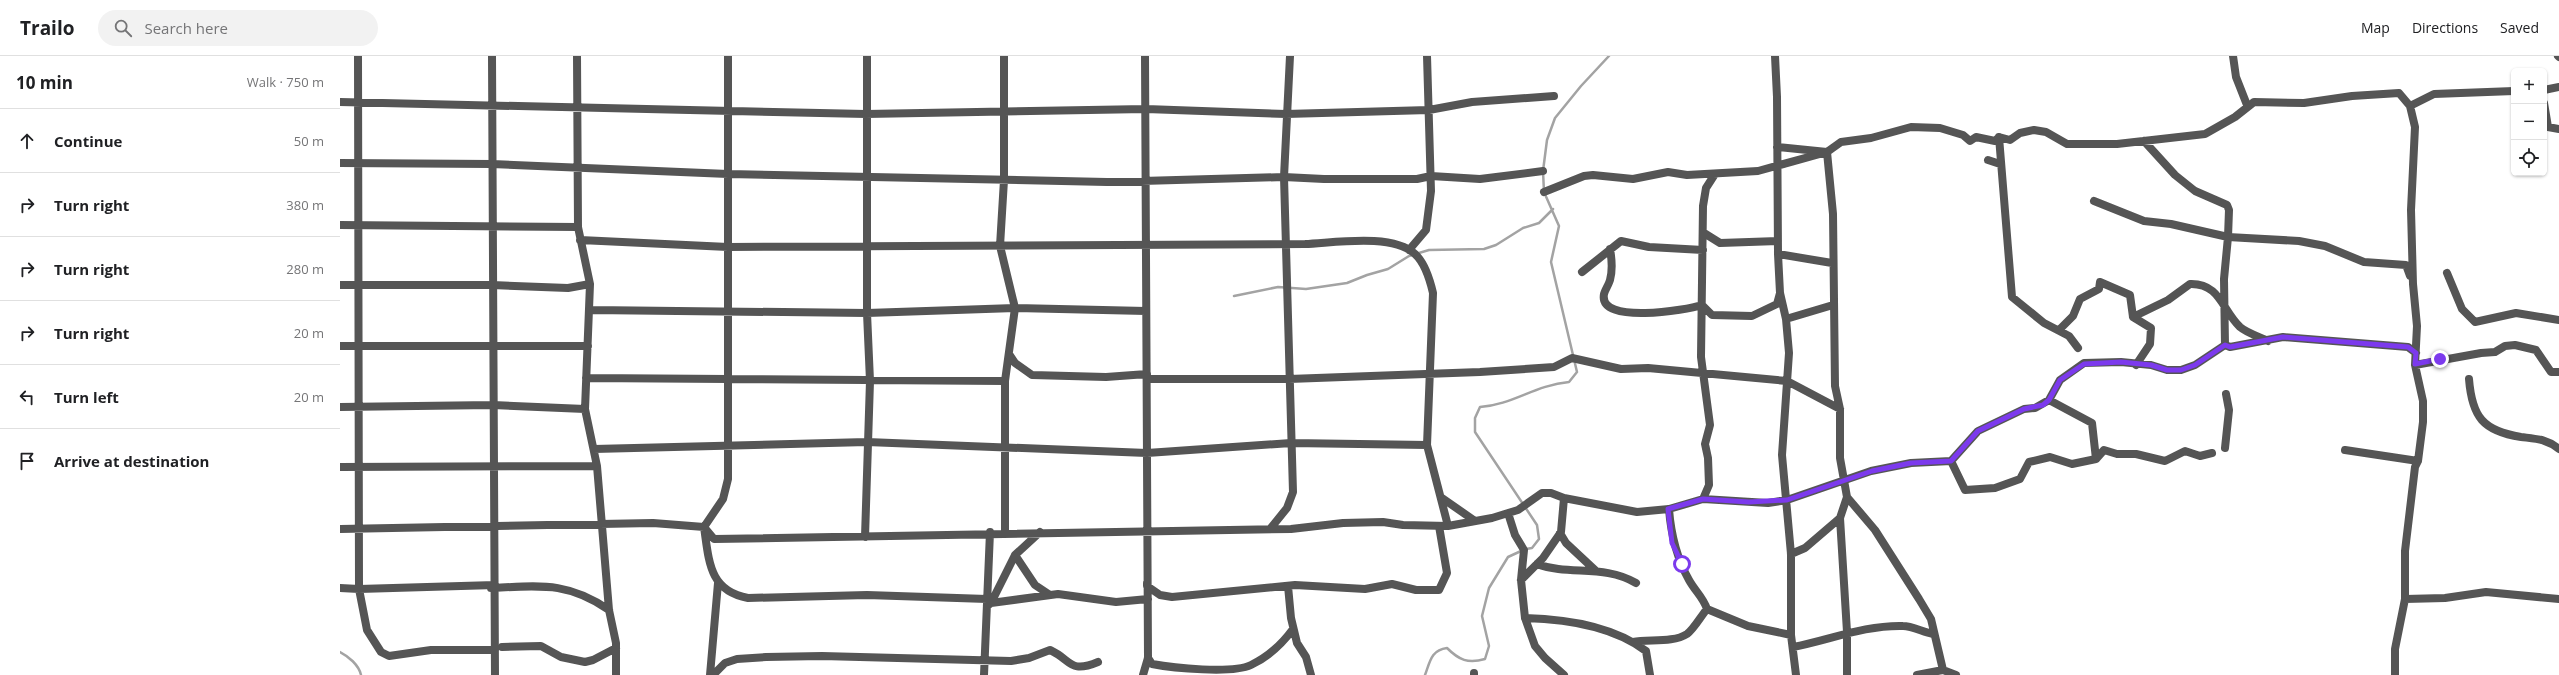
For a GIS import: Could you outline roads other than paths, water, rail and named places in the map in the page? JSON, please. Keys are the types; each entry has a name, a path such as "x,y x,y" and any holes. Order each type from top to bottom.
{"street":[{"path":"358,56 358,468 360,530 358,589 367,630 381,652 389,656 431,650 499,649 541,646 561,657 585,662 593,660 616,648"},
{"path":"492,56 494,468 493,586 499,649 495,675"},
{"path":"577,56 576,168 578,227 590,284 585,408 597,466 609,610 616,648 616,675"},
{"path":"712,675 718,583 709,556 704,527 723,499 728,480 726,444 726,380 728,311 728,56"},
{"path":"865,537 870,381 867,312 867,56"},
{"path":"1004,56 1004,180 1000,246 1015,308 1005,381 1005,532"},
{"path":"580,240 728,247 1146,244 1286,244 1364,241 1402,246 1415,254 1429,277 1433,292 1427,445 1442,498 1447,573 1439,590 1430,592 1392,584 1365,589 1317,585 1288,586 1172,597 1160,594 1147,586 1148,377 1146,311 1146,244 1146,180 1146,109 1145,56"},
{"path":"1270,529 1287,508 1293,492 1284,177 1290,56"},
{"path":"1409,250 1426,230 1431,176 1427,56"},
{"path":"1775,56 1778,254 1780,293 1786,318 1789,353 1782,456 1791,554 1791,635 1796,675"},
{"path":"2233,56 2236,77 2247,105"},
{"path":"2547,89 2559,87"},
{"path":"2410,106 2434,94 2511,91"},
{"path":"1999,137 2010,140 2020,133 2034,130 2046,132 2066,144 2117,144 2204,134 2235,117 2247,105 2254,102 2304,103 2352,96 2399,93 2410,106 2415,127 2411,210 2413,284 2417,326 2415,364 2423,401 2423,422 2418,461 2415,467 2405,551 2405,599 2395,649 2395,675"},
{"path":"340,102 866,114 1004,110 1146,109 1286,114 1429,110 1472,102 1554,96"},
{"path":"2544,104 2548,126 2559,129"},
{"path":"1544,192 1584,176 1593,175 1633,180 1668,172 1676,174 1715,174 1758,171 1827,152 1841,142 1871,138 1911,127 1940,128 1963,135 1970,141 1976,137 1995,141 1999,137"},
{"path":"1999,137 2012,298 2044,323 2069,336 2078,348"},
{"path":"2144,141 2175,175 2195,191 2227,205 2229,210 2228,237 2225,251 2225,345"},
{"path":"1777,147 1827,152"},
{"path":"1827,152 1833,214 1832,263 1835,386 1840,409 1840,458 1847,497 1840,518 1847,632 1847,675"},
{"path":"1988,160 2000,164"},
{"path":"340,163 492,164 728,174 1107,182 1284,177 1369,179 1431,176 1480,179 1543,171"},
{"path":"1703,499 1709,485 1708,458 1705,444 1710,425 1708,401 1702,373 1704,194 1715,174"},
{"path":"2094,201 2144,221 2170,224 2228,237 2299,241 2325,246 2364,262 2406,265 2413,284"},
{"path":"340,225 578,227"},
{"path":"1704,233 1720,243 1778,241"},
{"path":"1582,272 1618,243 1626,241 1649,247 1703,250"},
{"path":"1610,249 1613,270 1604,294 1607,304 1614,310 1642,313 1702,305"},
{"path":"1778,254 1832,263"},
{"path":"2447,273 2462,309 2475,322 2516,312 2559,320"},
{"path":"2059,330 2073,316 2080,299 2096,292 2100,282 2130,295 2133,317"},
{"path":"340,285 492,285 568,288 590,284"},
{"path":"2133,317 2168,300 2190,284 2206,287 2219,295 2224,307 2241,328 2269,341"},
{"path":"1702,305 1712,315 1752,316 1777,304 1780,293"},
{"path":"1786,318 1833,305"},
{"path":"590,310 867,312 1015,308 1146,311"},
{"path":"2133,317 2151,328 2150,344 2136,364"},
{"path":"2225,345 2230,347 2269,341 2283,337 2408,347 2416,353"},
{"path":"340,530 653,523 704,527 714,539 865,537 990,532 1270,529 1383,522 1444,526 1475,521 1508,513 1524,506 1542,493 1551,493 1564,498 1637,512 1668,509 1703,499 1749,502 1787,500 1872,471 1911,463 1951,461 1978,431 2024,409 2043,405 2049,400 2060,380 2084,364 2121,362 2151,365 2167,370 2181,370 2195,365 2225,345"},
{"path":"2415,364 2495,352 2504,346 2515,345 2536,350 2551,372 2559,372"},
{"path":"340,346 588,346"},
{"path":"1009,354 1016,363 1032,375 1289,379 1429,374 1554,367 1572,358 1621,369 1648,368 1787,381 1840,409"},
{"path":"586,378 1005,381"},
{"path":"2469,379 2470,401 2475,412 2492,428 2500,432 2548,441 2559,449"},
{"path":"2225,448 2229,410 2226,394"},
{"path":"2049,400 2092,423 2096,459"},
{"path":"340,407 493,405 585,408"},
{"path":"594,449 726,444 867,442 1147,453 1291,443 1427,445"},
{"path":"1951,461 1965,490 1995,488 2020,479 2029,462 2042,457 2050,457 2072,464 2096,459 2104,450 2117,454 2136,454 2165,461 2185,451 2200,456 2212,453"},
{"path":"2345,450 2418,461"},
{"path":"340,467 494,468 597,466"},
{"path":"1847,497 1875,530 1919,598 1930,620 1943,670"},
{"path":"1442,498 1475,521"},
{"path":"1521,580 1537,564 1560,533 1564,498"},
{"path":"1668,509 1672,543 1690,581 1703,596 1707,609"},
{"path":"1508,513 1515,535 1524,550 1521,580 1525,618 1535,646 1545,658 1564,675"},
{"path":"1791,554 1805,548 1840,518"},
{"path":"984,675 990,532"},
{"path":"988,603 1015,555 1040,532"},
{"path":"1560,533 1566,543 1596,571"},
{"path":"1015,555 1035,585 1050,595"},
{"path":"1537,564 1547,568 1596,571 1627,578 1636,583"},
{"path":"1143,675 1148,658 1147,575"},
{"path":"718,583 734,596 748,598 867,595 988,603 1050,595 1075,595 1116,602 1148,598"},
{"path":"340,588 358,589 493,586 560,587 584,594 609,610"},
{"path":"1288,586 1293,629 1297,643 1306,657 1311,675"},
{"path":"2405,599 2445,598 2486,592 2559,599"},
{"path":"1707,609 1748,626 1791,635"},
{"path":"1633,642 1651,638 1667,639 1687,634 1707,609"},
{"path":"1525,618 1550,618 1576,623 1608,632 1633,642 1646,651 1650,675"},
{"path":"1793,647 1813,643 1847,632 1904,626 1933,634"},
{"path":"1148,658 1152,664 1173,668 1249,666 1271,653 1293,629"},
{"path":"712,675 725,663 744,658 822,656 985,661 1029,658 1050,650 1061,655 1069,665 1079,668 1098,662"},
{"path":"1917,675 1943,670 1956,675"}],"waterway":[{"path":"1526,549 1532,548 1539,539 1537,525 1475,432 1475,418 1480,407 1503,403 1545,387 1569,382 1577,372 1551,262 1559,226 1544,192 1543,171 1547,140 1555,118 1581,86 1609,56"},
{"path":"1234,296 1278,287 1306,289 1347,283 1388,269 1409,256 1429,250 1484,249 1496,245 1523,228 1539,223 1553,209"},
{"path":"1425,675 1432,657 1442,649 1447,648 1464,660 1474,661 1485,659 1489,646 1482,616 1489,588 1508,557 1521,551"},
{"path":"340,652 353,661 361,675"}]}
